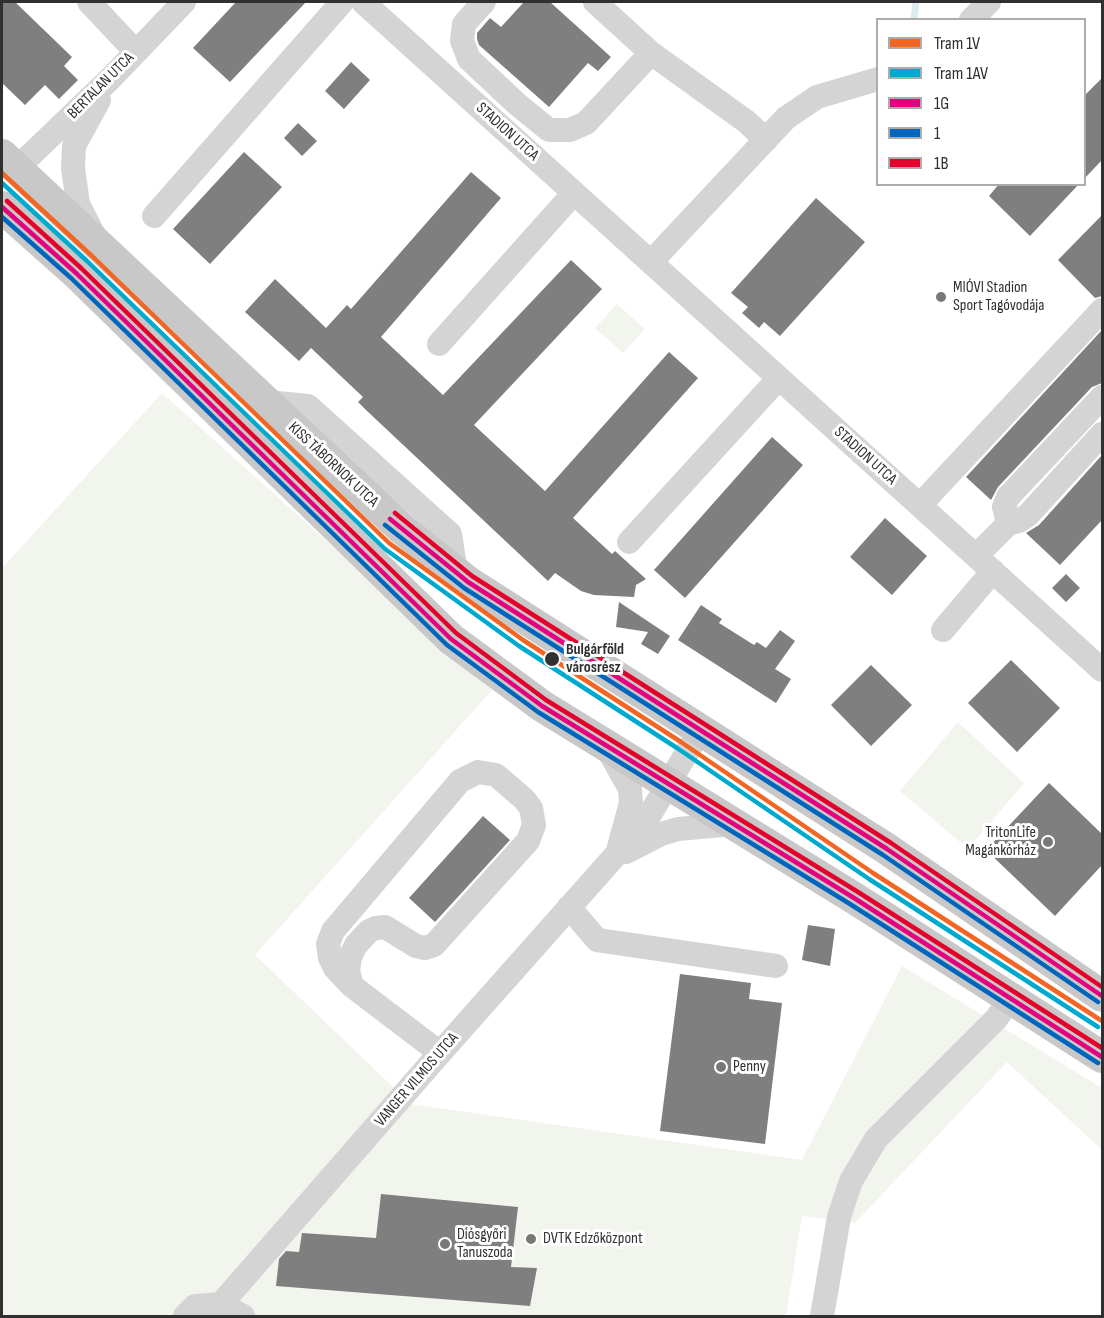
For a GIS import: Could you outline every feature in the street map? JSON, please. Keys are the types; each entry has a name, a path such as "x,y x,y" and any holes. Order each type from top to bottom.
{"main road":[{"name":"KISS TÁBORNOK UTCA","path":"6,169 100,247 402,529 456,572 887,849 1102,996"},
{"path":"2,207 76,273 451,639 542,706 734,824 1102,1057"}],"street":[{"path":"89,2 136,52"},
{"name":"BERTALAN UTCA","path":"6,169 112,77 184,2"},
{"path":"154,216 342,2"},
{"name":"STADION UTCA","path":"363,2 1102,670"},
{"path":"484,2 464,24 462,41 469,59 549,130 570,130 586,123 651,53"},
{"path":"595,2 651,53 747,122 766,140"},
{"path":"973,18 989,2"},
{"path":"100,247 78,204 73,168 74,146 112,77"},
{"path":"651,261 786,118 817,97 876,80"},
{"path":"439,344 574,193"},
{"path":"920,505 1102,310"},
{"path":"629,542 779,378"},
{"path":"943,630 1008,524 1004,507 1008,497 1102,397"},
{"path":"1008,524 1028,515 1102,434"},
{"name":"VANGER VILMOS UTCA","path":"221,1304 569,907 616,857 646,821 701,729"},
{"path":"606,746 630,789 631,803 616,857"},
{"path":"352,986 348,971 350,957 356,945 369,931 376,927 385,927 416,946 425,948 434,945 528,841 534,825 531,808 496,775 478,772 460,781 333,931 328,944 330,958 335,968 352,986 440,1053"},
{"path":"616,857 661,834 678,829 734,824"},
{"path":"569,907 597,940 776,966"},
{"path":"822,1317 839,1217 851,1181 871,1147 876,1139 996,1019 1011,998"},
{"path":"185,1317 195,1306 221,1304 243,1317"}],"shaded area":[{"path":"617,304 645,329 623,353 595,328"},
{"path":"162,393 492,690 255,955 411,1104 802,1160 902,966 1102,1088 1102,1150 1007,1062 855,1223 802,1216 786,1316 2,1316 2,568"},
{"path":"958,722 1024,783 968,849 900,791"}],"building":[{"path":"2,2 15,2 72,57 64,66 78,80 59,99 45,85 25,105 2,83"},
{"path":"236,2 306,2 230,82 193,48"},
{"path":"524,2 550,2 611,57 598,71 588,63 549,107 479,45 477,39 477,33 490,18 501,27"},
{"path":"351,62 370,80 344,109 325,91"},
{"path":"1102,78 1102,160 1086,177 1086,94"},
{"path":"298,123 317,141 302,156 284,138"},
{"path":"244,152 282,187 210,264 173,229"},
{"path":"471,172 501,198 381,337 443,395 571,260 602,289 474,425 545,491 669,352 698,378 573,518 612,554 615,551 646,579 636,585 634,597 594,595 581,591 555,573 548,581 366,410 358,402 363,397 311,348 299,361 245,312 275,279 326,328 347,305 351,309"},
{"path":"997,186 1077,186 1030,236 989,196"},
{"path":"816,198 865,242 780,336 764,322 759,328 742,313 748,307 731,293"},
{"path":"1102,215 1102,296 1095,298 1058,260"},
{"path":"1102,330 1102,383 1092,387 998,487 991,500 966,477"},
{"path":"772,437 803,465 685,598 654,570"},
{"path":"1102,455 1102,520 1060,565 1026,533 1039,525"},
{"path":"885,518 927,556 892,595 850,557"},
{"path":"1066,574 1080,588 1066,602 1052,588"},
{"path":"619,602 670,636 658,654 641,644 648,632 616,627"},
{"path":"701,605 722,619 719,623 754,645 757,642 766,648 780,630 795,641 775,669 791,679 776,703 678,640"},
{"path":"1011,660 1060,708 1017,752 968,703"},
{"path":"871,665 912,705 871,746 831,705"},
{"name":"TritonLife Magánkórház","path":"1049,783 1102,834 1102,865 1055,916 986,850"},
{"path":"483,816 510,840 435,922 409,898"},
{"path":"808,925 835,929 830,966 802,960"},
{"name":"Penny","path":"680,974 751,983 749,999 782,1003 765,1144 660,1131"},
{"name":"Diósgyőri Tanuszoda","path":"381,1194 518,1207 511,1267 537,1268 530,1306 276,1286 279,1259 286,1251 299,1252 302,1233 376,1238"}],"waterway":[{"path":"914,18 916,2"}],"tram line":[{"name":"1V","path":"2,173 92,256 389,543 523,640 681,742 873,873 1102,1021"},
{"name":"1AV","path":"2,183 87,261 385,549 519,646 677,748 869,879 1098,1027"}],"transit line":[{"name":"1B","path":"7,201 81,268 456,633 546,700 858,892 1102,1048"},
{"name":"1G","path":"2,207 76,273 451,639 542,706 854,898 1102,1057"},
{"name":"1","path":"2,217 71,278 447,645 538,712 850,904 1098,1063"},
{"name":"1B","path":"395,513 472,576 891,843 1102,987"},
{"name":"1G","path":"390,519 468,582 887,849 1102,996"},
{"name":"1","path":"385,525 464,588 883,855 1098,1002"}],"place":[{"name":"MIÓVI Stadion Sport Tagóvodája","path":"941,297"},
{"name":"Bulgárföld városrész","path":"552,659"},
{"name":"TritonLife Magánkórház","path":"1048,842"},
{"name":"Penny","path":"721,1067"},
{"name":"DVTK Edzőközpont","path":"531,1239"},
{"name":"Diósgyőri Tanuszoda","path":"445,1244"}]}
